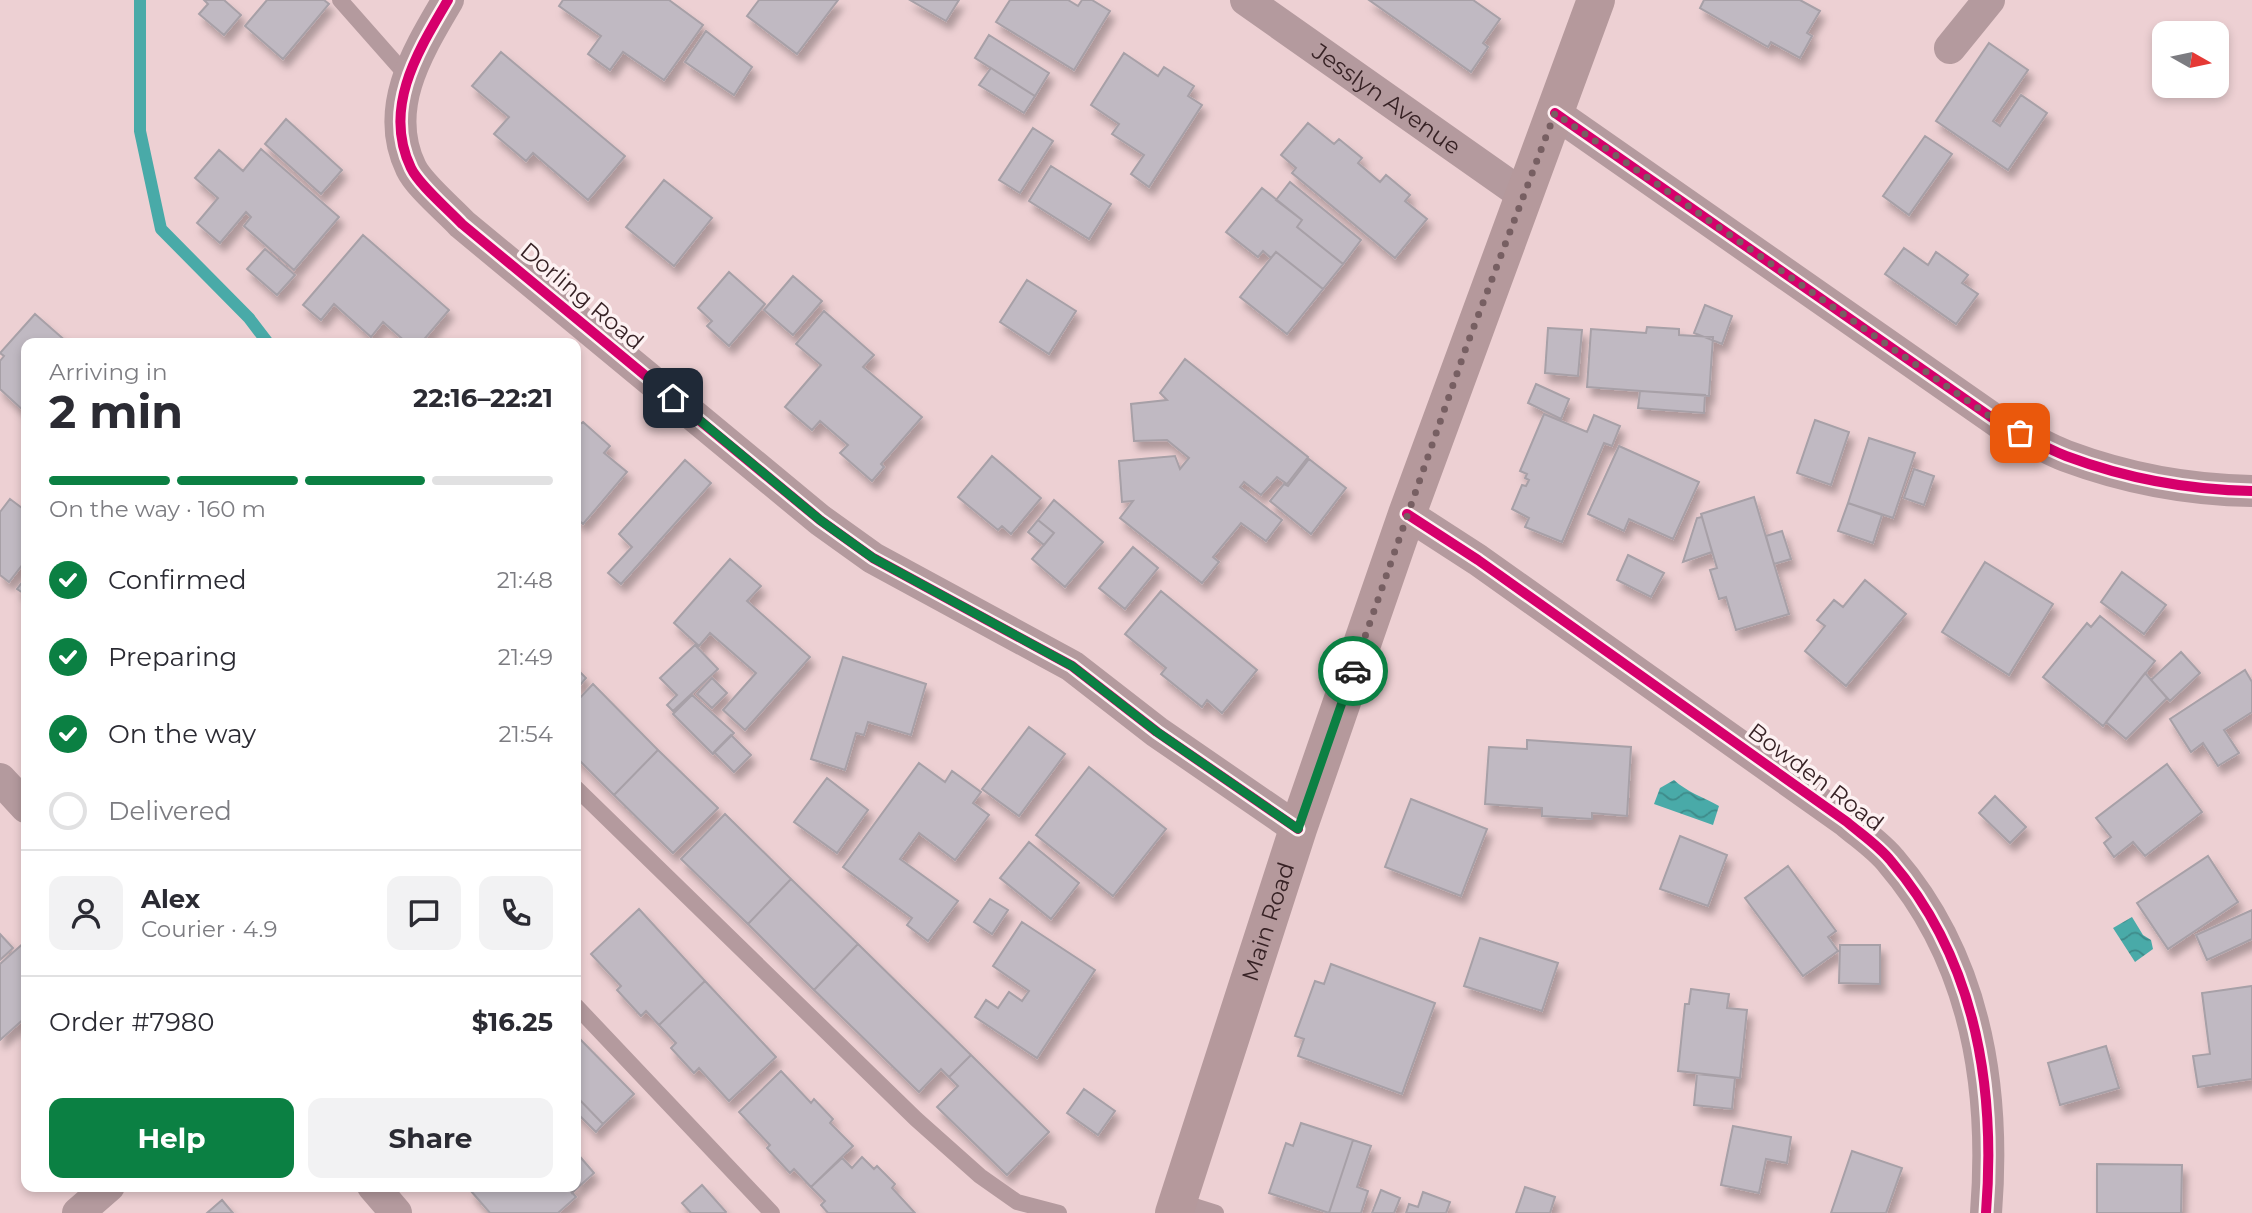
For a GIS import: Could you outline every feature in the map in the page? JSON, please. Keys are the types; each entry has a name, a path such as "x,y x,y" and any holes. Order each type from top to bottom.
{"main road":[{"name":"Main Road","path":"1176,1207 1298,829 1407,514 1467,345 1526,197 1596,0"}],"street":[{"path":"408,77 448,0"},
{"name":"Jesslyn Avenue","path":"1246,0 1526,197"},
{"path":"1950,48 1989,0"},
{"name":"Dorling Road","path":"408,77 398,118 411,169 462,224 820,520 873,558 1072,666 1157,732 1298,829"},
{"path":"1555,113 1998,422 2064,455 2106,468 2156,481 2218,490 2252,491"},
{"name":"Bowden Road","path":"1407,514 1478,559 1835,814 1889,858 1918,896 1945,941 1965,993 1983,1058 1989,1174 1986,1213"},
{"path":"0,779 21,802"},
{"path":"78,1213 102,1192"},
{"path":"378,1192 396,1213"}],"lane":[{"path":"340,0 408,77"},
{"path":"581,793 916,1119 980,1176 1017,1202 1059,1213"},
{"path":"581,1011 772,1213"},
{"path":"1176,1207 1216,1213"}],"water":[{"path":"1674,780 1719,806 1713,825 1654,804 1660,788"},
{"path":"2132,917 2143,935 2151,940 2153,949 2135,962 2113,928"}],"building":[{"path":"204,0 224,0 241,15 224,35 199,14 208,4"},
{"path":"267,0 324,0 329,4 283,59 245,26"},
{"path":"563,0 669,0 703,25 664,80 623,52 610,70 588,54 601,36 559,6"},
{"path":"759,0 838,0 797,54 747,16"},
{"path":"910,0 959,0 946,21"},
{"path":"1010,0 1068,0 1078,6 1082,0 1092,0 1110,11 1074,70 996,22"},
{"path":"1369,0 1473,0 1500,19 1483,43 1488,47 1471,72"},
{"path":"1704,0 1800,0 1820,11 1807,33 1812,36 1800,58 1771,42 1768,47 1700,8"},
{"path":"706,31 752,67 734,95 685,62"},
{"path":"989,35 1049,73 1035,96 975,58"},
{"path":"1989,43 2028,70 1993,121 2000,126 2021,95 2047,113 2008,170 1936,121"},
{"path":"501,52 625,156 588,200 533,153 526,161 494,134 509,117 472,86"},
{"path":"1124,53 1158,76 1164,67 1194,86 1188,96 1202,105 1149,187 1131,174 1144,155 1112,134 1119,124 1091,105"},
{"path":"991,68 1035,96 1024,113 979,85"},
{"path":"286,119 342,170 321,194 265,144"},
{"path":"1308,123 1334,144 1339,139 1362,158 1358,163 1380,182 1386,175 1410,195 1405,201 1427,219 1395,258 1292,173 1296,168 1281,155"},
{"path":"1033,128 1053,141 1020,193 999,180"},
{"path":"1925,136 1952,154 1909,215 1883,196"},
{"path":"261,149 339,217 294,270 244,226 251,217 246,212 220,243 197,223 218,198 195,178 219,150 243,171"},
{"path":"1051,166 1111,204 1089,239 1029,201"},
{"path":"664,180 712,218 674,266 626,227"},
{"path":"1290,182 1361,240 1343,264 1297,227 1302,220 1276,200"},
{"path":"1262,188 1302,220 1297,227 1343,264 1323,289 1276,252 1271,258 1263,251 1258,257 1226,232"},
{"path":"363,235 449,310 425,338 401,338 383,322 371,337 334,304 321,320 303,305"},
{"path":"1904,248 1928,265 1936,252 1968,275 1962,283 1978,294 1956,324 1885,274"},
{"path":"265,249 295,275 277,295 247,269"},
{"path":"1276,252 1323,289 1287,334 1240,297"},
{"path":"729,272 765,304 729,346 707,326 712,321 698,308"},
{"path":"793,276 822,301 793,335 764,310"},
{"path":"1027,280 1076,311 1049,354 1000,322"},
{"path":"1705,305 1732,316 1722,344 1694,333"},
{"path":"824,311 874,355 863,367 922,417 881,464 884,467 872,481 840,453 848,445 820,421 812,430 785,407 821,365 796,344"},
{"path":"35,314 62,338 21,338 21,408 0,389 0,361 4,356 0,353"},
{"path":"1647,327 1679,329 1679,335 1713,337 1709,396 1587,387 1591,329 1646,333"},
{"path":"1548,328 1582,330 1578,376 1545,373"},
{"path":"1185,359 1308,457 1287,484 1277,477 1261,495 1244,482 1240,487 1282,520 1266,541 1241,523 1213,557 1219,562 1202,583 1120,518 1133,501 1122,502 1119,461 1175,456 1180,469 1189,458 1167,440 1134,441 1131,404 1167,400 1160,393"},
{"path":"1536,384 1569,399 1561,419 1528,403"},
{"path":"1640,391 1705,395 1704,413 1638,408"},
{"path":"1544,414 1587,432 1594,415 1620,426 1612,446 1604,443 1562,542 1525,527 1529,518 1512,509 1522,485 1526,486 1529,480 1525,478 1527,474 1520,471"},
{"path":"1815,420 1849,432 1831,485 1797,473"},
{"path":"583,422 610,446 604,453 627,472 583,524 581,522"},
{"path":"1869,438 1915,453 1893,518 1848,503"},
{"path":"1619,446 1699,482 1673,539 1629,519 1624,531 1588,514"},
{"path":"992,456 1041,498 1011,534 1002,526 998,530 958,497"},
{"path":"1309,459 1346,488 1311,534 1270,501 1284,484 1288,486"},
{"path":"685,460 711,483 621,584 608,573 632,547 619,534"},
{"path":"1914,469 1934,476 1924,505 1904,498"},
{"path":"1754,497 1789,614 1736,630 1726,597 1719,599 1710,570 1717,568 1701,514"},
{"path":"10,499 21,507 21,566 9,582 0,575 0,512"},
{"path":"1054,500 1103,542 1065,587 1032,559 1054,533 1038,520"},
{"path":"1848,503 1882,515 1873,543 1838,531"},
{"path":"1702,517 1712,552 1683,562 1697,518"},
{"path":"1038,520 1054,533 1044,545 1028,532"},
{"path":"1782,531 1791,559 1774,564 1766,536"},
{"path":"1133,547 1158,568 1125,609 1099,588"},
{"path":"1628,555 1664,573 1651,597 1617,580"},
{"path":"730,559 761,586 747,601 810,657 745,730 723,710 756,673 710,633 699,646 674,623"},
{"path":"1985,562 2053,604 2009,675 1942,632"},
{"path":"2122,572 2166,605 2144,634 2101,602"},
{"path":"1865,580 1906,614 1846,686 1805,651 1825,626 1817,620 1834,600 1843,607"},
{"path":"1161,591 1257,670 1222,713 1207,700 1202,707 1161,674 1166,668 1125,634"},
{"path":"2100,616 2155,661 2103,726 2043,677 2087,623 2091,627"},
{"path":"695,645 718,669 673,711 667,705 677,695 660,678"},
{"path":"2181,652 2200,673 2170,701 2151,680"},
{"path":"843,657 926,684 911,735 868,722 864,735 856,733 845,770 811,759"},
{"path":"2245,670 2252,682 2252,712 2224,730 2239,753 2218,766 2203,743 2191,752 2170,719"},
{"path":"2145,673 2167,698 2126,739 2106,722"},
{"path":"712,678 727,693 712,708 697,694"},
{"path":"593,684 658,750 614,795 581,762 581,697"},
{"path":"692,695 734,733 713,754 673,714"},
{"path":"1029,727 1065,754 1019,816 982,789"},
{"path":"731,735 751,755 734,772 714,752"},
{"path":"1527,740 1631,747 1627,816 1592,813 1592,819 1542,816 1542,808 1485,804 1489,747 1527,749"},
{"path":"658,750 718,808 673,853 614,795"},
{"path":"919,763 945,782 952,771 981,792 973,803 989,815 955,860 919,833 900,859 958,901 928,941 907,925 912,918 843,867"},
{"path":"2167,764 2202,812 2145,856 2133,842 2114,857 2104,843 2111,837 2096,818"},
{"path":"1089,767 1166,829 1113,896 1036,835"},
{"path":"827,778 868,810 837,853 794,822"},
{"path":"1995,796 2026,827 2010,843 1979,813"},
{"path":"1411,799 1487,829 1461,896 1385,867"},
{"path":"725,814 791,879 748,924 681,859"},
{"path":"1680,836 1727,855 1708,906 1660,889"},
{"path":"1029,842 1079,883 1051,919 1000,878"},
{"path":"2208,856 2238,902 2168,949 2137,903"},
{"path":"1788,866 1836,931 1828,937 1838,951 1803,976 1745,898"},
{"path":"791,879 858,944 814,990 748,924"},
{"path":"990,899 1008,910 992,934 974,922"},
{"path":"639,909 705,981 659,1025 646,1011 641,1016 617,990 621,986 591,954"},
{"path":"2252,910 2252,939 2207,960 2196,935"},
{"path":"1022,922 1095,970 1037,1058 975,1017 986,1000 998,1008 1009,992 1022,1001 1029,991 993,966"},
{"path":"0,934 13,948 0,960"},
{"path":"1480,938 1558,963 1542,1011 1464,986"},
{"path":"858,944 971,1055 949,1077 941,1069 919,1092 814,990"},
{"path":"21,945 21,1021 0,1040 0,964"},
{"path":"1840,945 1880,945 1880,984 1839,983"},
{"path":"1331,964 1435,1003 1402,1094 1298,1056 1304,1039 1295,1036 1315,981 1324,984"},
{"path":"705,981 776,1057 729,1101 699,1068 694,1073 671,1048 676,1043 659,1025"},
{"path":"2252,986 2252,1079 2198,1087 2193,1056 2210,1054 2202,993"},
{"path":"1691,989 1729,994 1727,1008 1747,1010 1740,1078 1678,1071 1685,1004 1689,1004"},
{"path":"581,1040 634,1094 603,1124 581,1101"},
{"path":"2106,1046 2119,1088 2060,1105 2048,1063"},
{"path":"971,1055 1049,1132 1007,1175 937,1107 958,1086 949,1077"},
{"path":"781,1071 811,1103 814,1099 833,1119 830,1123 853,1146 811,1187 794,1169 790,1173 767,1148 770,1145 739,1112"},
{"path":"1697,1074 1735,1078 1732,1109 1694,1105"},
{"path":"1084,1089 1115,1111 1098,1135 1067,1113"},
{"path":"581,1101 603,1124 596,1132 581,1117"},
{"path":"1301,1123 1353,1140 1329,1213 1269,1193 1286,1143 1293,1146"},
{"path":"1733,1126 1791,1137 1787,1163 1766,1159 1759,1193 1721,1185"},
{"path":"1353,1140 1371,1146 1357,1187 1368,1191 1361,1213 1329,1213"},
{"path":"1852,1151 1902,1168 1886,1213 1831,1213"},
{"path":"862,1157 874,1169 877,1166 895,1184 892,1188 915,1213 828,1213 821,1205 825,1201 811,1187 842,1158 852,1168"},
{"path":"581,1158 594,1173 581,1185"},
{"path":"2097,1164 2182,1165 2181,1213 2097,1213"},
{"path":"702,1185 725,1213 691,1213 682,1203"},
{"path":"1525,1187 1555,1197 1550,1213 1516,1213"},
{"path":"1381,1190 1400,1198 1394,1213 1372,1213"},
{"path":"472,1192 572,1192 576,1197 558,1213 490,1213"},
{"path":"1423,1192 1450,1202 1446,1213 1406,1213 1409,1204 1418,1207"},
{"path":"222,1200 233,1213 207,1213"}],"waterway":[{"path":"140,0 140,131 161,229 249,318 264,338"}],"cycle path":[{"path":"448,0 415,60 402,102 400,124 403,146 415,175 462,224 820,520 873,558 1072,666 1157,732 1298,829"},
{"path":"1555,113 1998,422 2057,452 2111,471 2181,485 2252,491"},
{"path":"1407,514 1478,560 1847,822 1891,861 1920,899 1943,940 1961,982 1974,1026 1983,1072 1987,1118 1986,1213"}],"way so far":[{"path":"1353,671 1467,345 1526,197 1555,113 1998,422 2020,433"}],"route":[{"path":"673,398 820,520 873,558 1072,666 1157,732 1298,829 1353,671"}]}
